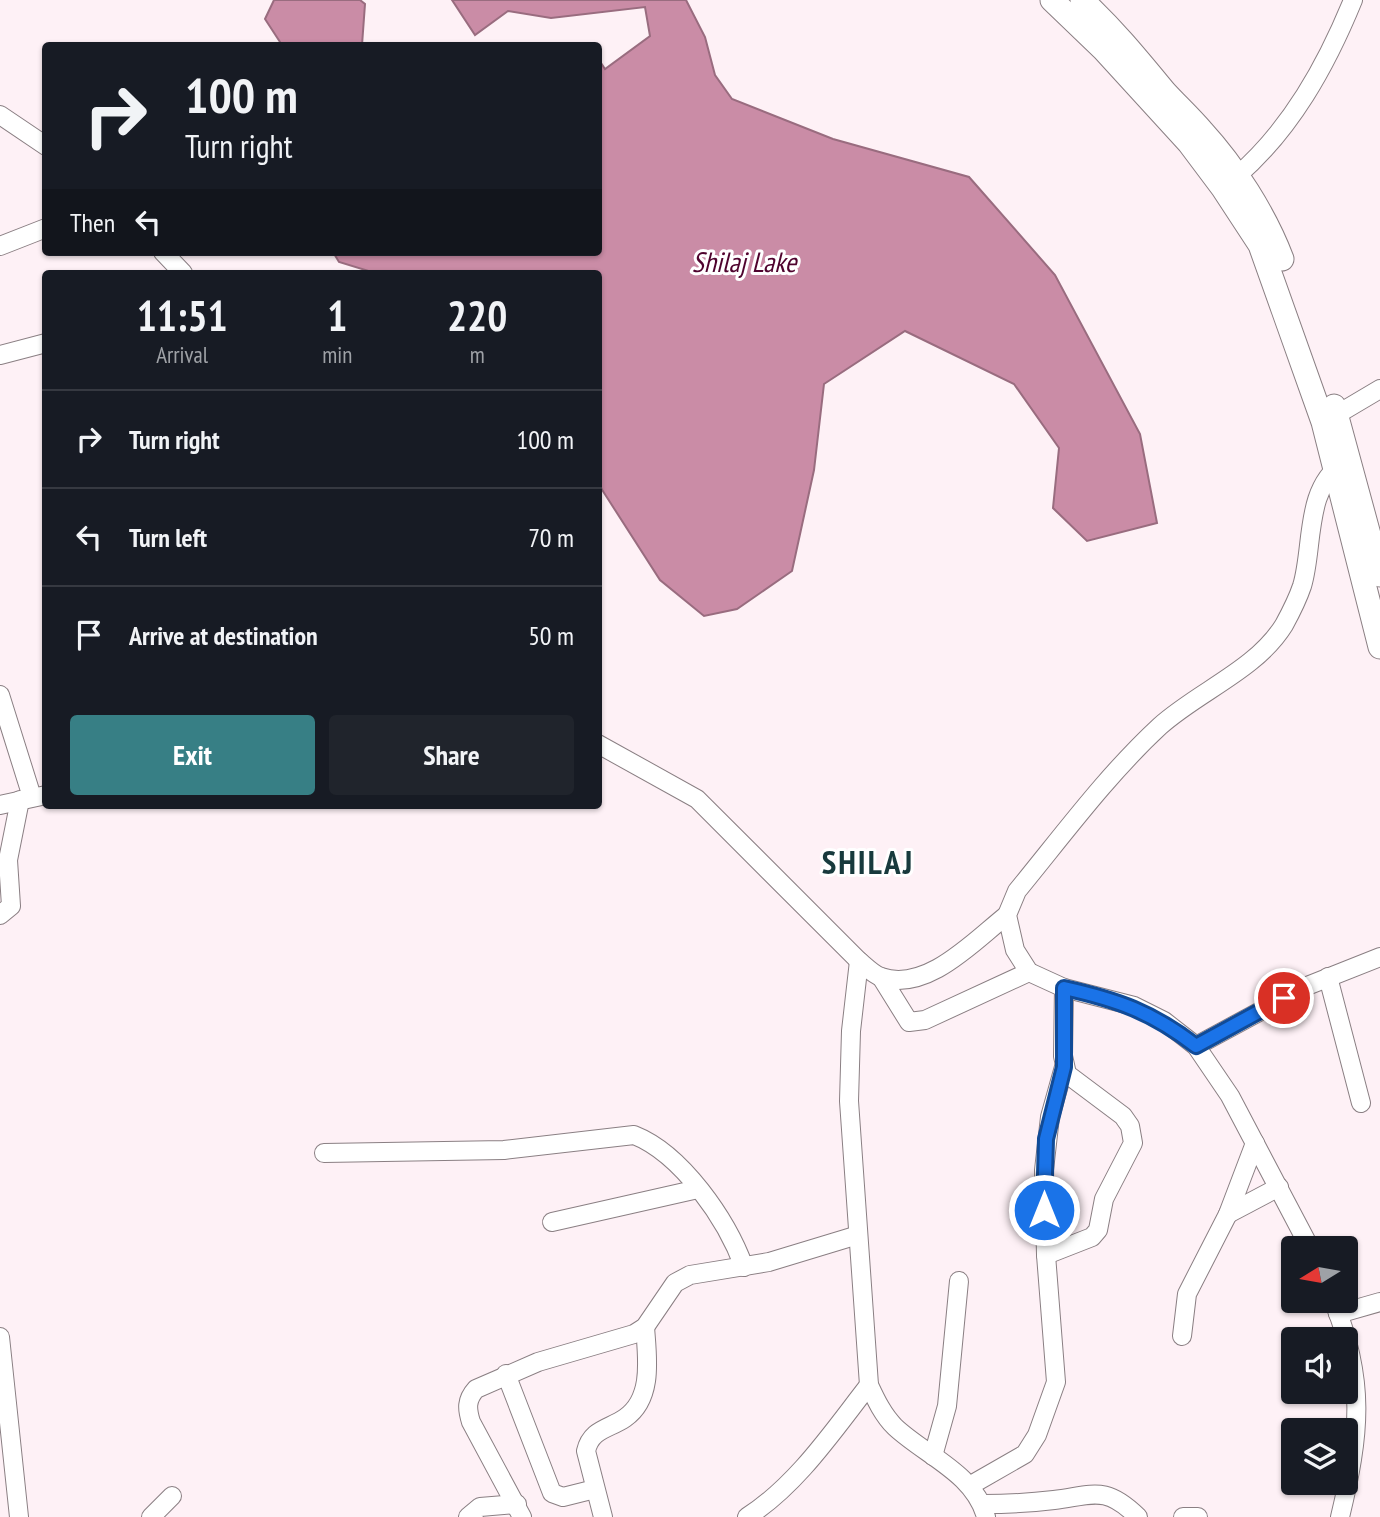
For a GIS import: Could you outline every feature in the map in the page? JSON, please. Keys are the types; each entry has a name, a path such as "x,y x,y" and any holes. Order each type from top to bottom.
{"main road":[{"path":"1052,0 1104,50 1189,143 1260,245 1330,418"},
{"path":"1082,0 1120,35 1166,93 1204,133 1237,176 1275,239 1342,463 1380,647"},
{"path":"1342,463 1380,575"}],"street":[{"path":"1237,176 1259,157 1299,108 1353,0"},
{"path":"0,115 42,143"},
{"path":"0,246 42,230"},
{"path":"167,256 180,270"},
{"path":"0,355 42,344"},
{"path":"1330,418 1380,389"},
{"path":"881,977 912,979 939,968 1007,915 1017,891 1126,758 1163,723 1259,653 1283,626 1302,586 1314,511 1326,478 1342,463"},
{"path":"0,695 32,797 8,860 11,906 0,915"},
{"path":"602,746 697,799 859,961 881,977 909,1022 925,1020 1029,972"},
{"path":"0,805 32,797"},
{"path":"1007,915 1015,950 1029,972 1064,988 1134,1006 1164,1021 1196,1046 1230,1096 1304,1236"},
{"path":"1196,1046 1328,977 1380,957"},
{"path":"859,961 851,1031 849,1101 869,1385 879,1407 894,1426 971,1485 984,1511 1056,1500 1082,1493 1104,1494 1124,1503 1138,1517"},
{"path":"1328,977 1361,1103"},
{"path":"971,1485 1025,1454 1047,1412 1056,1382 1046,1255 1046,1139 1064,1067 1064,988"},
{"path":"1046,1255 1092,1237 1098,1230 1104,1199 1133,1143 1130,1126 1123,1116 1073,1080 1064,1067"},
{"path":"324,1153 493,1151 635,1135 652,1142 723,1219 744,1267"},
{"path":"1182,1336 1187,1294 1228,1214 1255,1143"},
{"path":"1228,1214 1279,1187"},
{"path":"552,1222 698,1189"},
{"path":"519,1511 467,1408 470,1396 476,1389 506,1374 634,1334 645,1327 662,1297 675,1283 690,1275 779,1260 858,1235"},
{"path":"933,1456 947,1406 959,1281"},
{"path":"1358,1304 1380,1302"},
{"path":"1337,1313 1357,1380 1350,1474 1340,1517"},
{"path":"603,1517 587,1465 589,1440 598,1431 627,1417 639,1401 646,1382 645,1327"},
{"path":"0,1337 19,1517"},
{"path":"506,1374 552,1493 563,1497 595,1489"},
{"path":"747,1517 770,1502 784,1487 869,1385"},
{"path":"151,1517 172,1496"},
{"path":"468,1517 480,1507 519,1511"},
{"path":"1184,1517 1198,1517"}],"water":[{"path":"274,0 360,0 365,4 362,42 280,42 265,19"},
{"name":"Shilaj Lake","path":"452,0 686,0 705,37 715,75 732,99 833,139 969,177 1055,275 1140,434 1157,523 1087,541 1053,508 1059,448 1014,384 905,331 824,384 814,470 792,571 737,609 704,616 660,580 602,490 602,270 365,270 339,262 335,256 602,256 602,64 605,69 650,36 645,7 551,18 508,11 475,35"}],"district":[{"name":"SHILAJ","path":"868,862"}],"route":[{"path":"1044,1210 1046,1139 1064,1067 1064,988 1134,1006 1164,1021 1196,1046 1284,998"}]}
